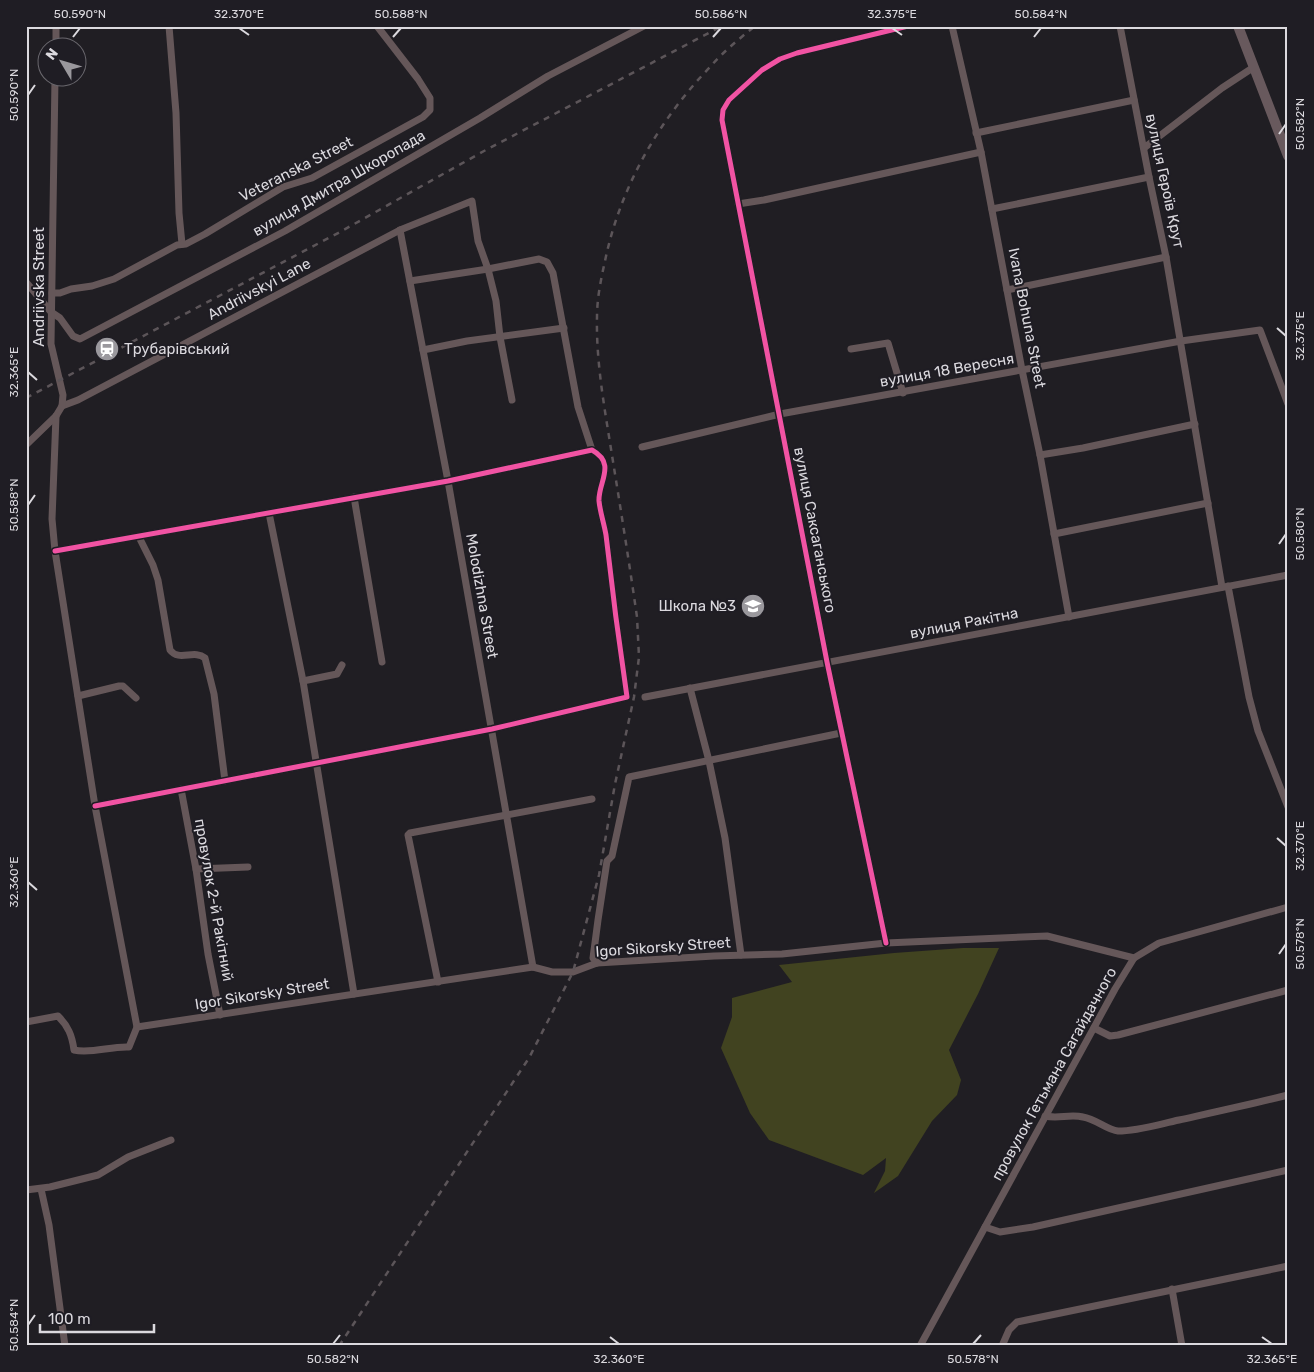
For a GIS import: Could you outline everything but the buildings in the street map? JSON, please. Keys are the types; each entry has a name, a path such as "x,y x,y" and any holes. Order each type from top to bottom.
{"main road":[{"path":"1238,26 1288,156"}],"street":[{"path":"169,26 176,112 179,213 182,244"},
{"name":"Veteranska Street","path":"52,293 60,293 114,280 177,245 186,244 205,234 283,188 312,178 423,117 430,110 430,98 418,79 377,26"},
{"name":"вулиця Дмитра Шкоропада","path":"51,312 60,318 73,336 80,339 285,231 448,137 548,76 644,26"},
{"name":"вулиця Саксаганського","path":"886,942 827,662 722,120 723,110 729,100 762,70 780,59 797,53 908,26"},
{"name":"Ivana Bohuna Street","path":"952,26 992,209 1040,455 1069,617"},
{"name":"вулиця Героїв Крут","path":"1120,26 1166,257 1208,503 1249,698 1258,731 1288,807"},
{"path":"1144,148 1222,88 1254,68"},
{"name":"Andriivska Street","path":"55,88 51,344 63,394 62,406"},
{"path":"976,133 1134,100"},
{"path":"738,204 764,200 980,152"},
{"path":"992,209 1149,177"},
{"name":"Andriivskyi Lane","path":"62,406 78,400 400,230 472,201 478,241 488,269"},
{"name":"Molodizhna Street","path":"400,230 448,480 533,968"},
{"path":"1007,290 1166,257"},
{"path":"410,281 539,259 547,262 553,273 578,407 592,450"},
{"path":"488,269 496,302 500,337 512,400"},
{"path":"26,282 51,312"},
{"path":"423,350 564,328"},
{"name":"вулиця 18 Вересня","path":"642,447 780,414 1181,341 1260,330 1288,404"},
{"path":"852,349 888,343 903,393"},
{"path":"26,444 56,416 62,406"},
{"path":"26,1022 58,1016 65,1023 71,1034 74,1050 81,1051 117,1046 129,1047 137,1027 95,806 55,551 52,519 56,416"},
{"path":"1040,455 1083,448 1195,424"},
{"path":"55,551 448,480 592,450 600,454 605,462 604,480 599,500 604,522 614,615 627,697 492,729 95,806"},
{"path":"354,497 382,662"},
{"path":"1054,534 1208,503"},
{"path":"269,512 303,681 354,994"},
{"path":"138,537 153,565 158,580 170,650 174,655 178,656 201,654 205,658 214,694 225,781"},
{"name":"вулиця Ракітна","path":"645,697 1288,575"},
{"path":"303,681 341,676 342,665"},
{"path":"78,696 123,686 136,698"},
{"path":"690,688 709,761 724,838 741,955"},
{"path":"597,963 593,958 607,861 612,856 629,777 842,734"},
{"name":"провулок 2-й Ракітний","path":"181,789 220,1015"},
{"path":"438,982 408,835 410,832 592,799"},
{"path":"196,869 248,868"},
{"name":"провулок Гетьмана Сагайдачного","path":"920,1346 984,1226 1134,958 1159,943 1288,907"},
{"name":"Igor Sikorsky Street","path":"137,1027 533,968 552,972 573,972 597,963 782,954 886,942 1047,936 1134,958"},
{"path":"1094,1028 1110,1036 1118,1035 1288,990"},
{"path":"1045,1116 1054,1118 1082,1116 1096,1120 1106,1127 1117,1131 1166,1123 1288,1095"},
{"path":"26,1190 98,1175 128,1156 170,1140"},
{"path":"984,1226 1000,1232 1033,1227 1288,1170"},
{"path":"41,1188 49,1225 65,1346"},
{"path":"1002,1346 1009,1330 1017,1322 1288,1266"},
{"path":"1172,1289 1182,1346"}],"green space":[{"path":"963,948 999,948 949,1050 961,1080 957,1095 932,1121 898,1176 874,1193 885,1171 886,1158 863,1175 769,1140 750,1113 721,1048 732,1017 732,998 792,982 779,965"}],"railway":[{"path":"26,398 340,232 484,151 722,26"},
{"path":"339,1346 529,1058 573,972 599,875 615,784 634,697 639,657 637,617 599,366 597,317 605,261 620,207 631,182 658,133 691,88 715,61 755,26"}],"cycle path":[{"path":"886,943 827,662 722,120 723,110 729,100 762,70 780,59 797,53 908,26"},
{"path":"55,551 448,481 592,450 604,461 605,467 599,501 606,535 627,697 492,729 95,806"}],"place":[{"name":"Трубарівський","path":"107,349"},
{"name":"Школа №3","path":"753,606"}]}
